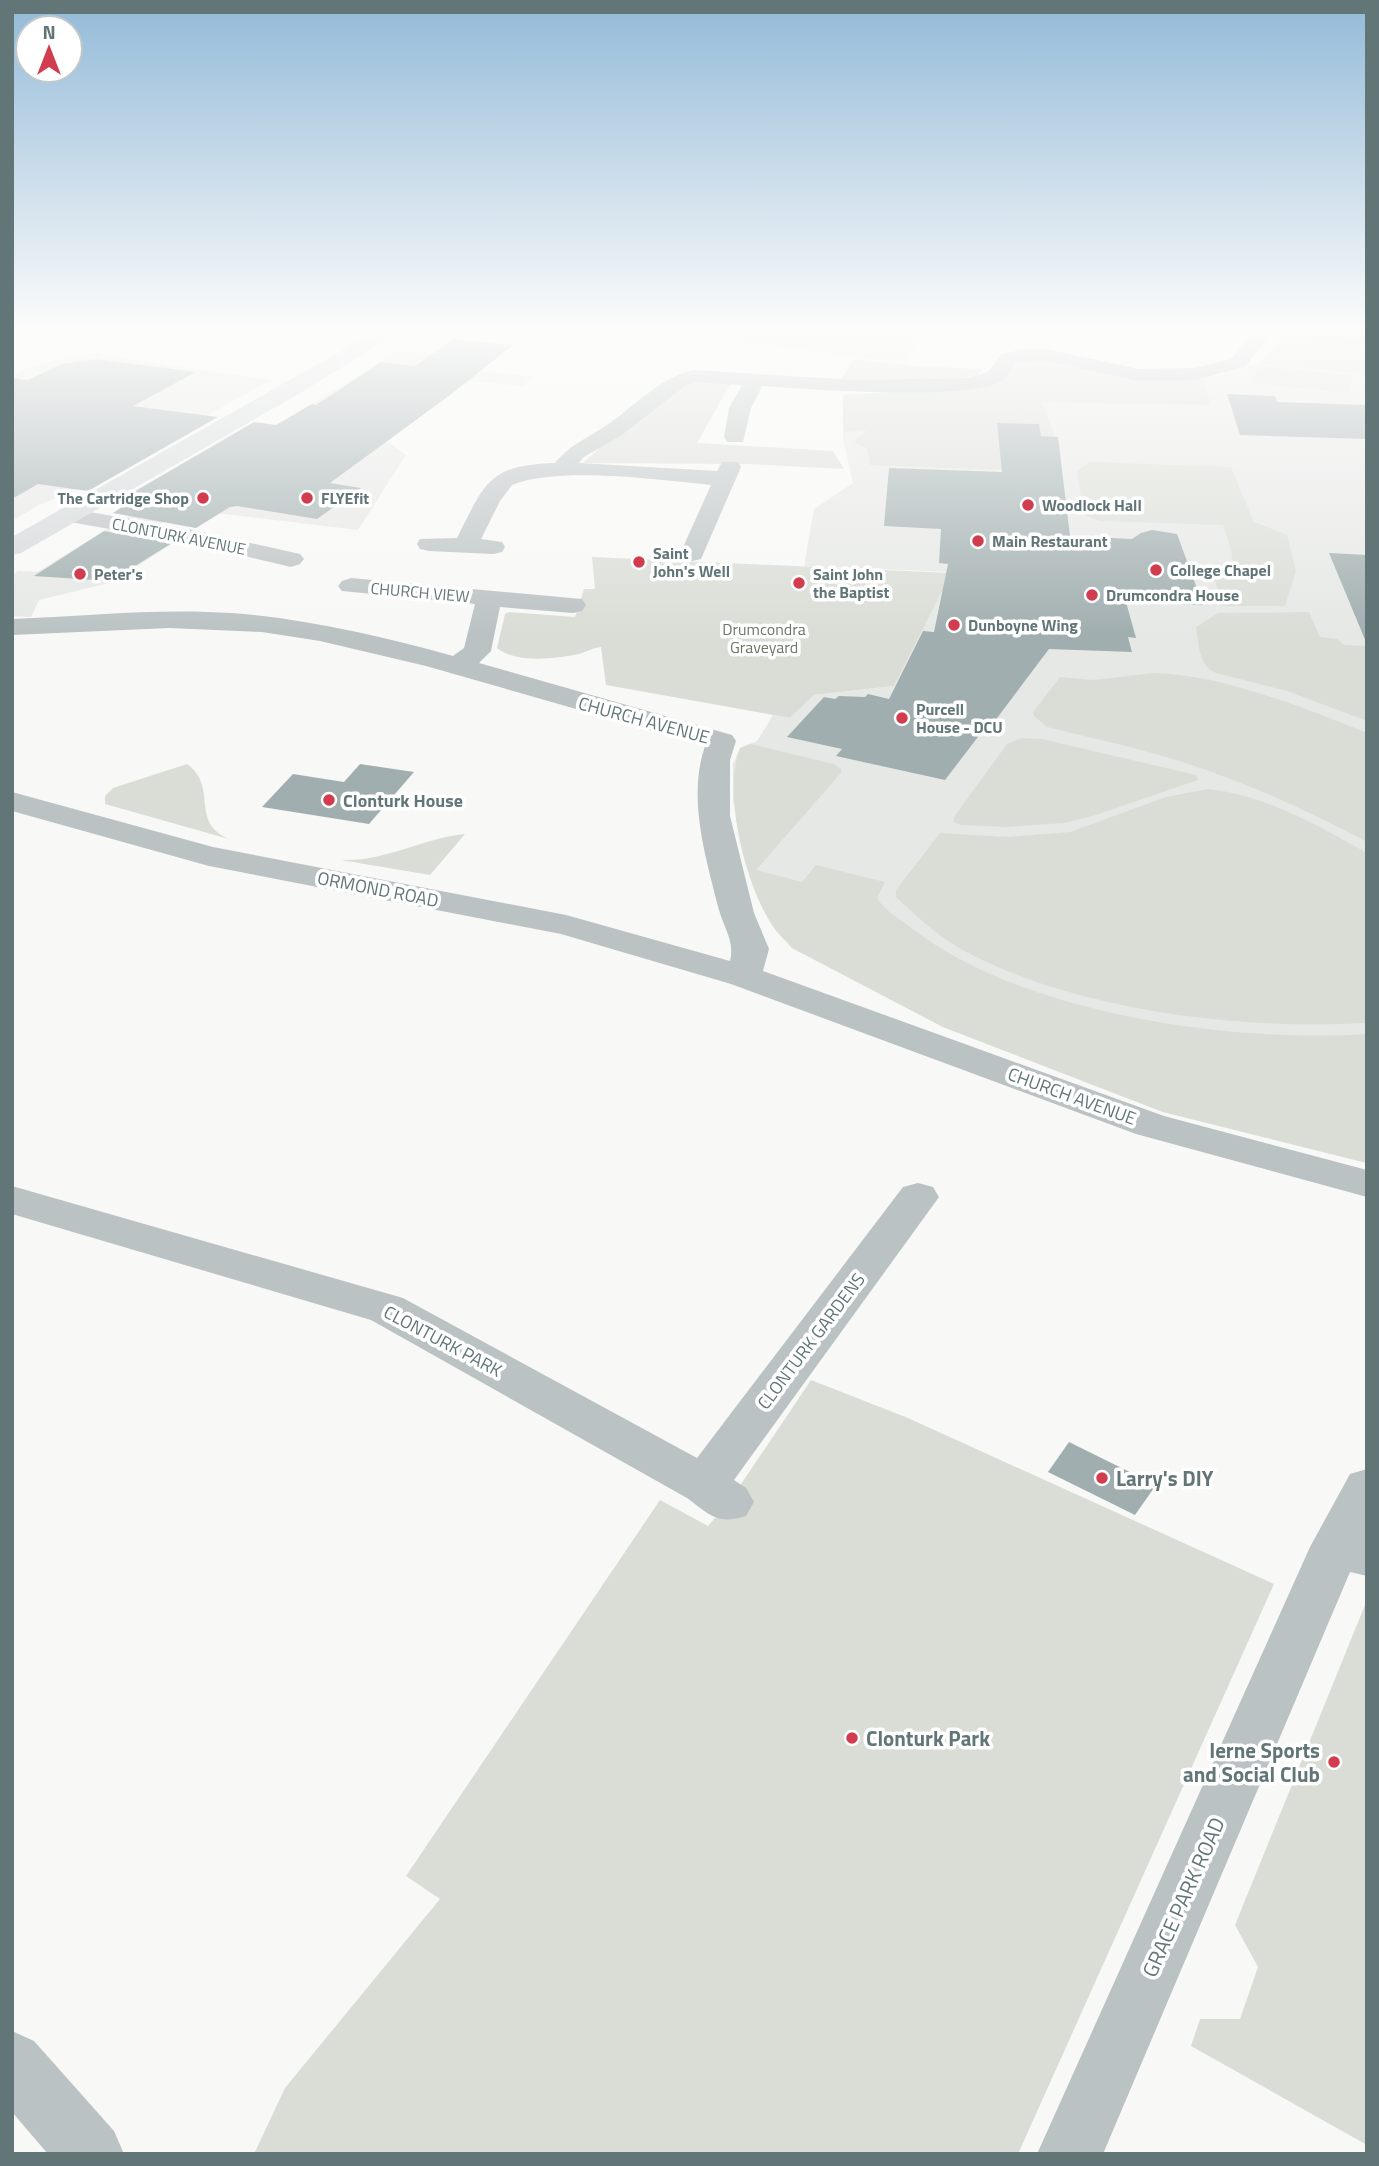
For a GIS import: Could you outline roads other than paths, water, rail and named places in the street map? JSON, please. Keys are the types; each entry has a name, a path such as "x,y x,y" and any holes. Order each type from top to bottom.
{"main road":[{"path":"12,548 217,432"}],"street":[{"path":"561,471 576,452 609,432"},
{"path":"735,437 736,432"},
{"path":"466,545 502,482 523,474 615,470 727,473 692,554"},
{"name":"CLONTURK AVENUE","path":"67,515 193,537 291,559"},
{"path":"429,544 496,547"},
{"name":"CHURCH VIEW","path":"351,586 573,605"},
{"name":"CHURCH VIEW","path":"456,668 471,657 479,646 489,598"},
{"name":"CHURCH AVENUE","path":"12,627 184,620 250,623 335,637 721,741 715,760 714,816 737,913 751,949 744,976 1150,1125 1367,1184"},
{"name":"ORMOND ROAD","path":"12,801 209,856 566,925 744,976"},
{"name":"CLONTURK GARDENS","path":"716,1494 918,1198"},
{"name":"CLONTURK PARK","path":"12,1200 387,1309 716,1494"},
{"name":"GRACE PARK ROAD","path":"1070,2154 1351,1551 1367,1488"},
{"path":"12,2063 91,2154"}],"place":[{"name":"The Cartridge Shop","path":"203,498"},
{"name":"FLYEfit","path":"307,498"},
{"name":"Woodlock Hall","path":"1028,505"},
{"name":"Main Restaurant","path":"978,541"},
{"name":"Saint John's Well","path":"639,562"},
{"name":"College Chapel","path":"1156,570"},
{"name":"Peter's","path":"80,574"},
{"name":"Saint John the Baptist","path":"799,583"},
{"name":"Drumcondra House","path":"1092,595"},
{"name":"Dunboyne Wing","path":"954,625"},
{"name":"Purcell House - DCU","path":"902,718"},
{"name":"Clonturk House","path":"329,800"},
{"name":"Larry's DIY","path":"1102,1478"},
{"name":"Clonturk Park","path":"852,1738"},
{"name":"Ierne Sports and Social Club","path":"1334,1762"}],"park label":[{"name":"Drumcondra Graveyard","path":"764,638"}]}
